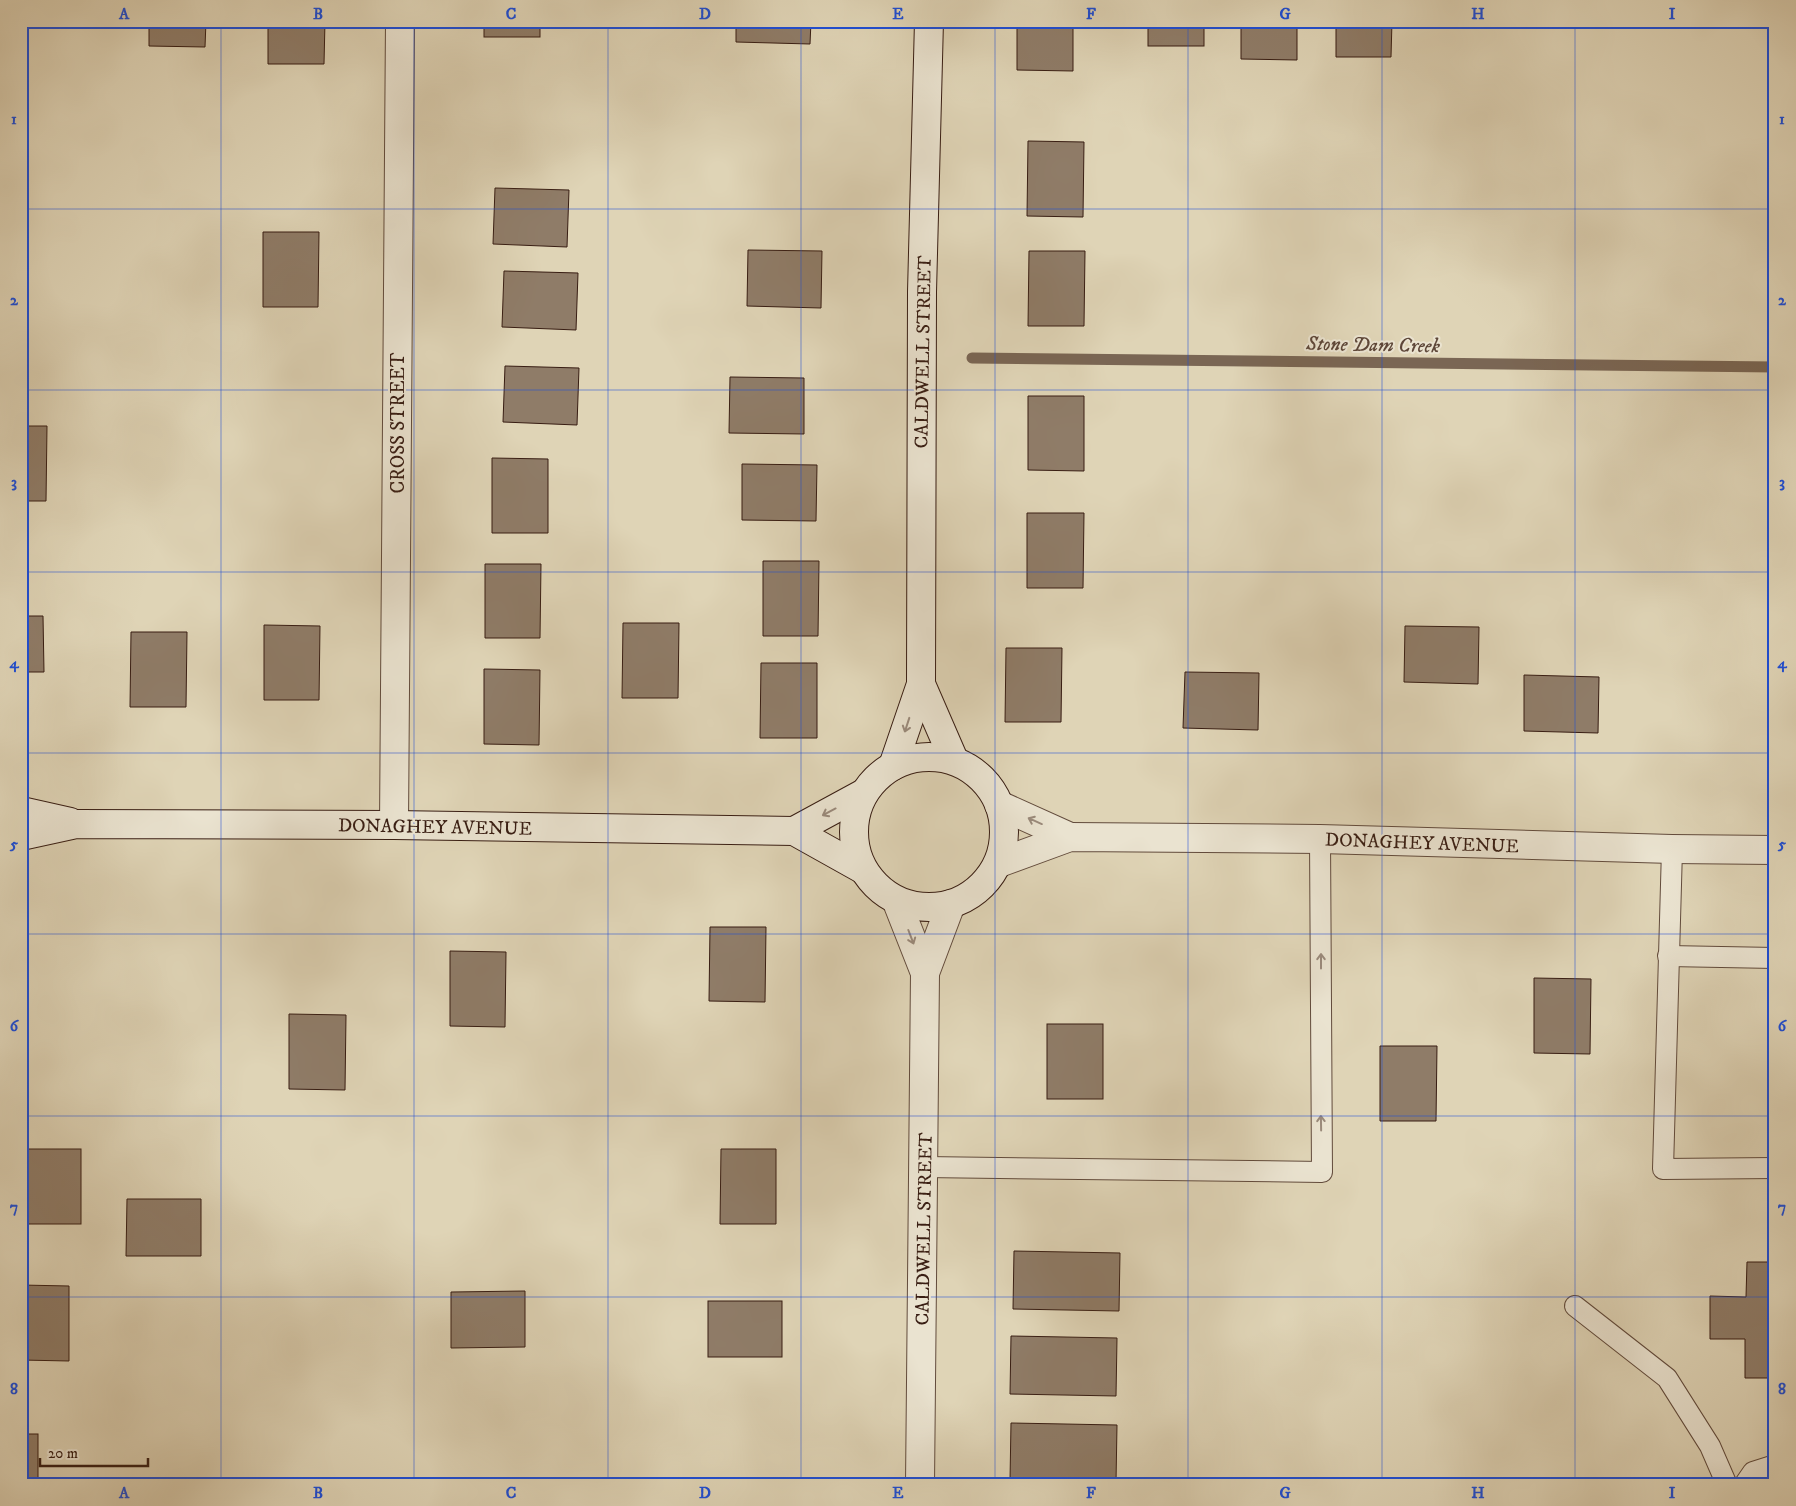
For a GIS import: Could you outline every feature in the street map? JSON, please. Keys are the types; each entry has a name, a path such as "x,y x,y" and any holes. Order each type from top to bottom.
{"main road":[{"name":"CROSS STREET","path":"394,825 400,21"},
{"name":"CALDWELL STREET","path":"893,766 920,684 922,292 929,21"},
{"name":"CALDWELL STREET","path":"920,684 954,760"},
{"path":"929,756 954,760 977,773 994,792 1003,815 1005,840 998,863 986,883 967,898 944,907 920,908 897,902 877,888 862,869 854,844 854,818 864,793 881,773 903,761 929,756"},
{"name":"DONAGHEY AVENUE","path":"794,831 864,793"},
{"name":"DONAGHEY AVENUE","path":"999,805 1070,836"},
{"name":"DONAGHEY AVENUE","path":"21,811 76,824"},
{"name":"DONAGHEY AVENUE","path":"21,836 76,824 394,825 794,831 862,869"},
{"name":"DONAGHEY AVENUE","path":"998,863 1070,836 1320,839 1775,850"},
{"name":"CALDWELL STREET","path":"897,902 925,972"},
{"name":"CALDWELL STREET","path":"920,1485 925,972 951,904"}],"lane":[{"path":"924,1167 1322,1172 1320,839"},
{"path":"1672,849 1663,1170 1775,1168"},
{"path":"1668,956 1775,958"},
{"path":"1576,1306 1667,1378 1710,1446 1727,1485"},
{"path":"1744,1485 1753,1472 1775,1466"}],"building":[{"path":"149,21 206,21 205,47 149,46"},
{"path":"268,21 325,21 324,64 268,64"},
{"path":"484,21 540,21 540,37 484,37"},
{"path":"736,21 811,21 810,44 736,42"},
{"path":"1017,21 1073,21 1073,71 1017,70"},
{"path":"1148,21 1204,21 1204,46 1148,46"},
{"path":"1241,21 1297,21 1297,60 1241,59"},
{"path":"1336,21 1392,21 1391,57 1336,57"},
{"path":"1028,141 1084,142 1083,217 1027,216"},
{"path":"495,188 569,190 567,247 493,244"},
{"path":"263,232 319,232 318,307 263,307"},
{"path":"748,250 822,251 821,308 747,306"},
{"path":"1029,251 1085,251 1084,326 1028,326"},
{"path":"504,271 578,273 576,330 502,327"},
{"path":"505,366 579,368 577,425 503,422"},
{"path":"730,377 804,378 804,434 729,433"},
{"path":"1028,396 1084,396 1084,471 1028,470"},
{"path":"21,426 47,426 46,501 21,501"},
{"path":"492,458 548,459 548,533 492,533"},
{"path":"742,464 817,465 816,521 742,520"},
{"path":"1027,513 1084,513 1083,588 1027,588"},
{"path":"763,561 819,561 818,636 763,636"},
{"path":"485,564 541,564 540,638 485,638"},
{"path":"21,616 43,616 44,672 21,672"},
{"path":"623,623 679,623 678,698 622,698"},
{"path":"264,625 320,626 319,700 264,700"},
{"path":"1405,626 1479,627 1478,684 1404,682"},
{"path":"131,632 187,632 186,707 130,707"},
{"path":"1006,648 1062,648 1061,722 1005,722"},
{"path":"761,663 817,663 817,738 760,738"},
{"path":"484,669 540,670 539,745 484,744"},
{"path":"1185,672 1259,673 1258,730 1183,728"},
{"path":"1524,675 1599,677 1598,733 1524,731"},
{"path":"710,927 766,927 765,1002 709,1001"},
{"path":"450,951 506,952 505,1027 450,1026"},
{"path":"1534,978 1591,979 1590,1054 1534,1053"},
{"path":"289,1014 346,1015 345,1090 289,1089"},
{"path":"1047,1024 1103,1024 1103,1099 1047,1099"},
{"path":"1380,1046 1437,1046 1436,1121 1380,1121"},
{"path":"25,1149 81,1149 81,1224 25,1224"},
{"path":"721,1149 776,1149 776,1224 720,1224"},
{"path":"127,1199 201,1199 201,1256 126,1256"},
{"path":"1014,1251 1120,1253 1119,1311 1013,1309"},
{"path":"1747,1262 1775,1262 1775,1378 1745,1378 1745,1339 1710,1339 1710,1296 1746,1297"},
{"path":"21,1285 69,1286 69,1361 21,1360"},
{"path":"525,1291 525,1347 451,1348 451,1292"},
{"path":"708,1301 782,1301 782,1357 708,1357"},
{"path":"1011,1336 1117,1338 1116,1396 1010,1394"},
{"path":"1011,1423 1117,1425 1116,1482 1010,1480"},
{"path":"21,1434 38,1434 38,1485 21,1485"}],"waterway":[{"name":"Stone Dam Creek","path":"972,358 1775,367"}]}
